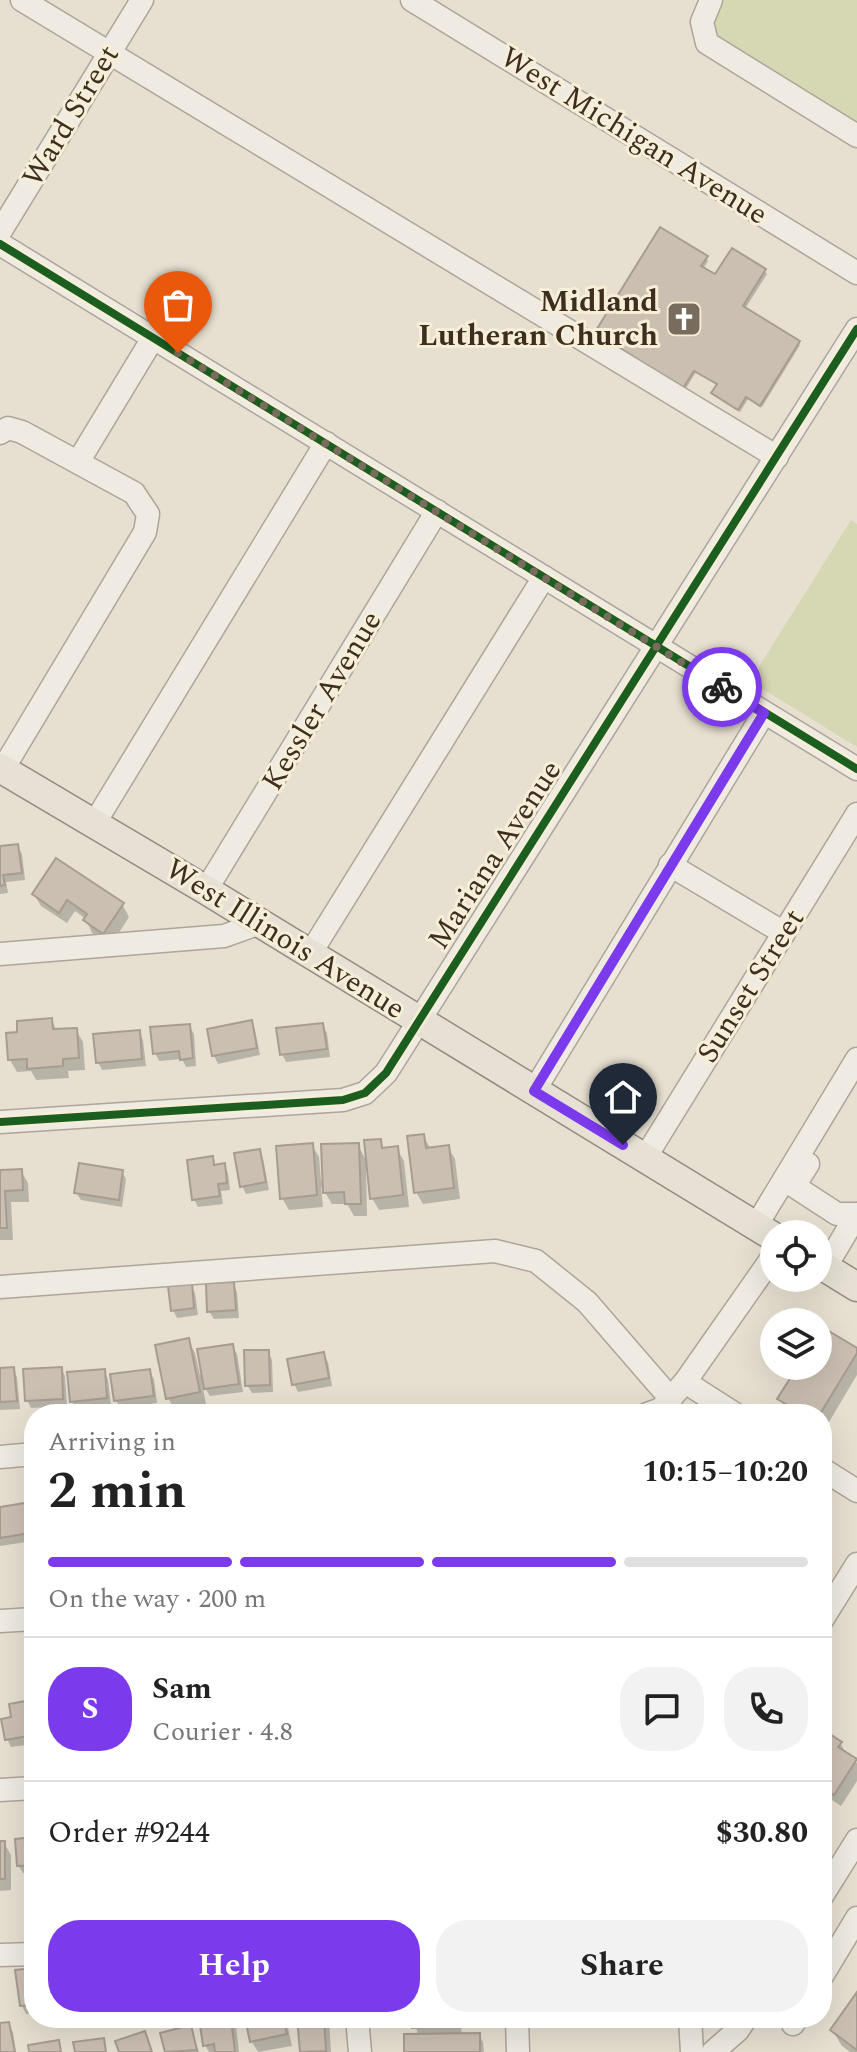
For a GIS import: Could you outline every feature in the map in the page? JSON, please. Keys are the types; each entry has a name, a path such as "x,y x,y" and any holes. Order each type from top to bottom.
{"main road":[{"name":"West Illinois Avenue","path":"1,775 29,786 206,890 760,1228"},
{"path":"832,1272 857,1287"}],"street":[{"path":"22,0 777,457"},
{"name":"Ward Street","path":"0,232 142,0"},
{"name":"West Michigan Avenue","path":"412,0 857,273"},
{"path":"711,0 702,22 707,43 857,136"},
{"path":"0,244 857,769"},
{"name":"Mariana Avenue","path":"0,1122 328,1101 355,1097 380,1081 857,329"},
{"path":"78,462 153,338"},
{"path":"0,433 8,428 22,432 78,462 134,493 148,514 145,532 1,775"},
{"path":"94,824 326,443"},
{"name":"Kessler Avenue","path":"206,890 437,511"},
{"path":"310,954 544,577"},
{"path":"534,1091 764,713"},
{"name":"Sunset Street","path":"645,1158 857,814"},
{"path":"670,865 784,933"},
{"path":"0,954 224,936 260,923"},
{"path":"771,1220 857,1059"},
{"path":"857,1085 794,1186 837,1214 857,1214"},
{"path":"832,1251 857,1214"},
{"path":"0,1287 495,1251 536,1261 587,1302 678,1390 711,1404"},
{"path":"665,1404 760,1275"},
{"path":"0,1457 24,1455"},
{"path":"832,1475 857,1491"},
{"path":"832,1604 857,1564"},
{"path":"0,1621 24,1620"},
{"path":"0,1790 24,1789"},
{"path":"832,1883 854,1853"},
{"path":"832,1959 857,1918"},
{"path":"0,1955 24,1954"},
{"path":"358,2028 360,2052"},
{"path":"517,2028 518,2052"},
{"path":"691,2028 692,2052"},
{"path":"713,2052 739,2028"}],"green space":[{"path":"720,0 857,0 857,134 697,36"},
{"path":"851,520 857,524 857,747 750,681"}],"building":[{"name":"Midland Lutheran Church","path":"660,227 708,256 701,266 715,274 732,248 766,269 743,306 800,341 760,406 746,397 738,410 711,393 717,384 694,371 683,388 595,332"},
{"path":"18,844 22,873 3,875 5,885 0,886 0,846"},
{"path":"56,858 124,903 103,934 83,920 87,914 67,900 59,913 32,894"},
{"path":"52,1018 53,1029 77,1028 79,1058 63,1059 63,1066 27,1069 27,1059 8,1060 6,1033 17,1032 17,1021"},
{"path":"252,1020 257,1048 212,1056 207,1029"},
{"path":"323,1023 327,1049 280,1055 276,1028"},
{"path":"190,1024 193,1058 180,1060 179,1051 153,1054 150,1027"},
{"path":"140,1030 142,1059 96,1063 93,1034"},
{"path":"424,1134 426,1148 449,1145 454,1188 414,1193 407,1136"},
{"path":"381,1139 382,1148 398,1146 403,1195 370,1199 364,1140"},
{"path":"313,1143 317,1195 280,1199 276,1146"},
{"path":"359,1143 361,1204 345,1204 344,1192 323,1193 321,1144"},
{"path":"260,1149 266,1182 240,1187 234,1153"},
{"path":"213,1156 214,1165 225,1163 227,1183 218,1184 220,1196 192,1200 187,1160"},
{"path":"79,1163 123,1170 119,1200 74,1193"},
{"path":"22,1169 23,1190 5,1191 7,1228 0,1228 0,1170"},
{"path":"234,1282 236,1310 207,1312 206,1283"},
{"path":"192,1283 194,1308 171,1311 168,1286"},
{"path":"832,1333 857,1348 857,1353 826,1404 786,1404 777,1399 789,1380 832,1380"},
{"path":"189,1338 200,1392 166,1399 155,1345"},
{"path":"233,1344 239,1384 204,1389 197,1349"},
{"path":"244,1350 269,1350 270,1385 245,1386"},
{"path":"324,1352 329,1378 292,1385 287,1359"},
{"path":"14,1367 17,1401 0,1402 0,1368"},
{"path":"62,1367 63,1399 25,1401 23,1369"},
{"path":"105,1369 107,1398 70,1402 67,1372"},
{"path":"150,1369 154,1396 114,1401 110,1374"},
{"path":"24,1503 24,1534 0,1538 0,1507"},
{"path":"24,1701 24,1737 5,1740 1,1719 11,1717 9,1704"},
{"path":"832,1736 842,1742 838,1747 857,1759 834,1795"},
{"path":"24,1838 24,1866 17,1866 15,1839"},
{"path":"0,1841 5,1841 5,1879 0,1879"},
{"path":"24,1969 24,2006 20,2006 15,1970"},
{"path":"857,1992 857,2050 830,2030"},
{"path":"9,2022 15,2052 0,2052 0,2023"},
{"path":"192,2028 197,2050 165,2052 160,2033"},
{"path":"200,2028 232,2028 235,2052 215,2052 214,2044 203,2046"},
{"path":"247,2028 286,2028 287,2034 250,2042"},
{"path":"298,2028 325,2028 326,2051 300,2052"},
{"path":"145,2031 152,2052 119,2052 115,2041"},
{"path":"480,2033 480,2052 404,2052 404,2034"},
{"path":"104,2038 106,2052 75,2052 73,2042"},
{"path":"59,2040 61,2052 29,2052 28,2045"}],"cycle path":[{"path":"0,244 857,769"},
{"path":"0,1122 343,1100 365,1093 386,1073 857,329"}],"way so far":[{"path":"178,353 722,687"}],"place":[{"name":"Midland Lutheran Church","path":"684,319"}],"route":[{"path":"623,1145 534,1091 764,713 722,687"}]}
